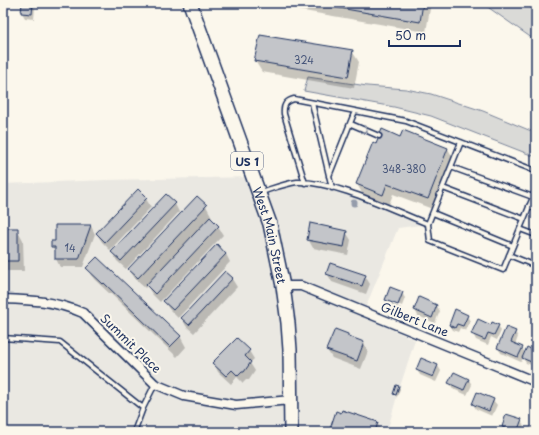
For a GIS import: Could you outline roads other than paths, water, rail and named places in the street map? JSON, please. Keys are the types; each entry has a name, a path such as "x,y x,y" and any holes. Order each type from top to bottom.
{"main road":[{"name":"West Main Street","path":"190,3 270,224 282,286 290,350 291,432"}],"street":[{"name":"Gilbert Lane","path":"282,286 301,286 536,382"},
{"name":"Summit Place","path":"3,299 40,300 69,307 83,313 155,384 184,396 236,406 291,400"}],"lane":[{"path":"305,183 283,108 285,103 294,99 406,121 536,170"},
{"path":"312,103 332,188"},
{"path":"329,176 355,111"},
{"path":"351,124 379,136"},
{"path":"461,142 428,224 430,241 503,270 536,190"},
{"path":"451,167 533,197"},
{"path":"259,193 296,182 316,184 347,192 428,224"},
{"path":"443,188 524,219"},
{"path":"529,206 536,209"},
{"path":"433,213 513,246"},
{"path":"520,229 536,236"},
{"path":"509,255 536,266"},
{"path":"3,338 60,342 143,408"},
{"path":"134,432 143,408 155,384"}]}
